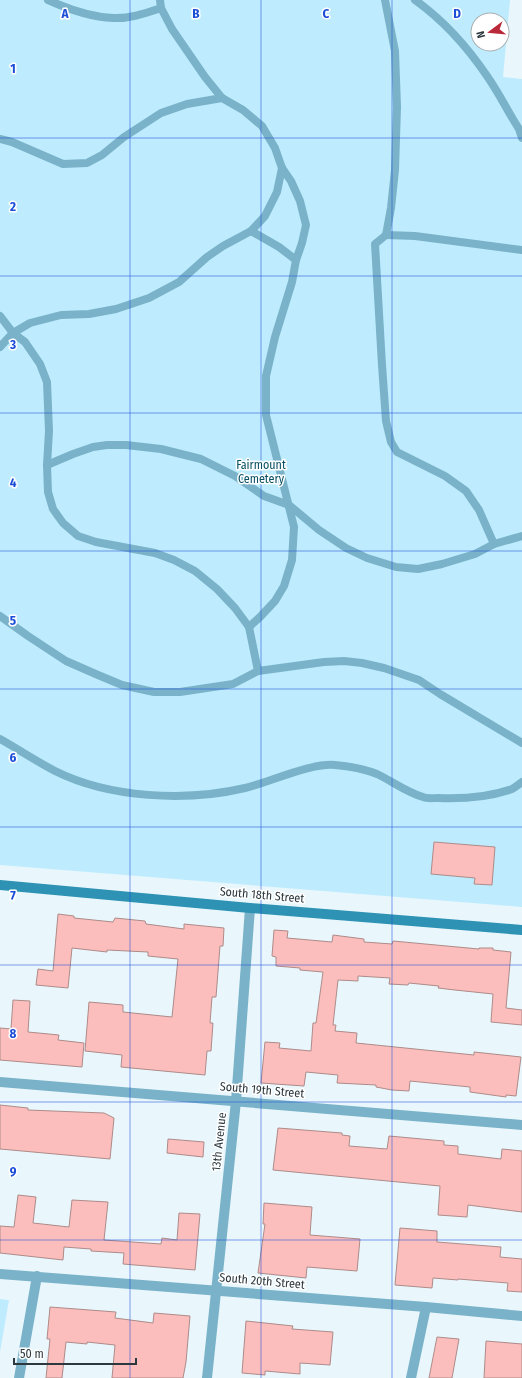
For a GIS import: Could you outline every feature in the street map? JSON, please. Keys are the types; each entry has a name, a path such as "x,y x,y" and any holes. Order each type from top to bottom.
{"street":[{"name":"South 18th Street","path":"0,885 250,908 522,930"},
{"name":"13th Avenue","path":"207,1378 236,1101 250,908"},
{"name":"South 19th Street","path":"0,1082 522,1125"},
{"name":"South 20th Street","path":"0,1274 426,1307 522,1316"},
{"path":"19,1378 36,1276"},
{"path":"411,1378 426,1307"}],"lane":[{"path":"48,0 90,16 114,18 140,14 160,4 172,29 205,77 222,98 243,110 262,126 275,148 282,168 300,201 306,225 296,260 292,282 275,336 266,376 266,415 294,527 292,560 284,586 260,617 249,627"},
{"path":"384,0 395,51 397,107 396,170 391,208 386,235 375,244 386,421 391,442 397,452 445,476 466,491 479,510 494,544"},
{"path":"415,0 456,37 487,76 519,129 522,138"},
{"path":"0,139 12,142 63,164 87,163 102,155 124,137 161,113 187,104 222,98"},
{"path":"0,347 13,333 30,323 61,315 89,314 116,309 149,298 179,282 207,257 223,246 251,231 265,216 277,192 282,168"},
{"path":"251,231 279,246 296,260"},
{"path":"386,235 430,238 522,250"},
{"path":"0,316 13,333 25,342 40,364 47,382 49,431 47,465 48,492 53,509 63,523 78,536 96,542 155,553 174,560 195,571 217,589 235,608 249,627 258,671"},
{"path":"47,465 93,447 126,445 161,449 201,459 235,476 264,496 289,505 319,530 346,548 367,558 396,567 418,569 424,568 475,554 494,544 522,536"},
{"path":"0,616 66,661 122,685 154,692 180,692 233,684 258,671 324,662 344,661 384,668 419,680 522,742"},
{"path":"0,739 55,771 88,784 115,790 148,794 215,794 246,788 314,767 334,765 376,774 401,788 424,798 457,799 514,788 522,782"}],"green space":[{"name":"Fairmount Cemetery","path":"0,0 510,0 509,12 470,12 470,52 505,52 503,77 522,79 522,907 0,865"},
{"path":"0,1299 9,1300 0,1352"}],"building":[{"path":"434,842 495,847 492,885 474,884 475,878 431,874"},
{"path":"58,914 74,916 74,918 113,922 115,918 145,921 146,924 184,929 184,924 224,928 223,946 220,946 216,997 212,997 210,1023 213,1023 211,1051 207,1051 205,1075 121,1067 122,1055 85,1051 89,1002 123,1005 123,1012 172,1017 178,959 148,956 148,952 107,950 107,952 72,948 68,988 36,985 38,969 53,971"},
{"path":"274,930 288,931 287,938 332,942 333,935 364,939 364,942 392,944 393,941 479,949 493,948 493,950 511,952 506,1008 522,1010 522,1025 491,1022 493,994 409,983 408,985 389,984 390,978 358,976 358,981 338,980 333,1025 336,1025 335,1031 357,1033 356,1043 474,1055 474,1052 521,1057 516,1096 506,1095 506,1097 470,1092 470,1087 410,1081 409,1091 392,1090 376,1087 376,1085 337,1083 338,1075 306,1072 304,1086 261,1083 265,1042 280,1043 279,1048 311,1051 313,1023 316,1023 323,972 276,966 276,957 272,956"},
{"path":"13,1000 30,1001 28,1032 59,1035 58,1040 84,1043 82,1067 0,1060 0,1028 11,1029"},
{"path":"0,1105 28,1108 28,1110 104,1113 114,1118 110,1159 0,1149"},
{"path":"278,1128 342,1133 342,1135 350,1136 349,1146 387,1149 389,1136 444,1141 444,1145 458,1146 458,1154 501,1159 502,1149 522,1151 522,1212 468,1205 467,1217 438,1215 440,1186 273,1170"},
{"path":"168,1139 204,1142 203,1157 167,1153"},
{"path":"18,1195 36,1197 33,1223 69,1227 72,1200 108,1202 104,1240 161,1244 162,1238 177,1240 179,1213 200,1214 195,1270 123,1264 124,1253 91,1251 91,1249 64,1247 63,1260 0,1253 0,1226 14,1227"},
{"path":"264,1203 312,1207 310,1235 360,1239 357,1271 307,1267 306,1278 258,1273 265,1224 263,1224"},
{"path":"400,1228 437,1231 437,1242 501,1247 500,1257 522,1259 522,1292 507,1291 508,1283 458,1279 433,1278 432,1288 395,1285"},
{"path":"50,1307 116,1312 115,1318 153,1323 154,1313 190,1316 183,1378 112,1378 115,1345 87,1342 87,1344 66,1342 62,1378 46,1378 50,1339 47,1339"},
{"path":"246,1321 293,1326 292,1329 333,1332 330,1365 300,1363 300,1374 265,1371 265,1375 242,1373"},
{"path":"437,1337 459,1339 452,1378 429,1378"},
{"path":"486,1341 522,1344 522,1378 484,1378"}]}
